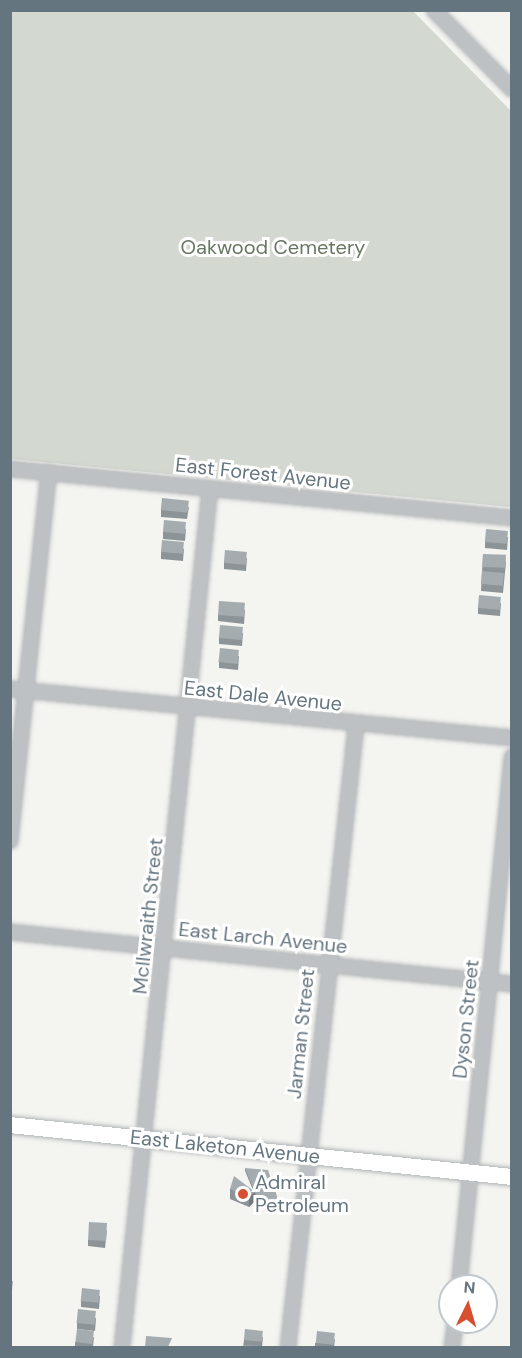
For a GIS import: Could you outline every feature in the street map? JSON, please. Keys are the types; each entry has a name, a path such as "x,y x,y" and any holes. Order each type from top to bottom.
{"main road":[{"name":"East Laketon Avenue","path":"10,1125 512,1177"}],"street":[{"path":"434,10 512,89"},
{"name":"East Forest Avenue","path":"10,469 512,518"},
{"path":"10,842 49,472"},
{"name":"McIlwraith Street","path":"122,1347 210,488"},
{"name":"East Dale Avenue","path":"10,689 356,726 512,738"},
{"name":"Jarman Street","path":"288,1347 328,964 356,726"},
{"name":"Dyson Street","path":"460,1274 512,757"},
{"name":"East Larch Avenue","path":"10,932 512,984"}],"green space":[{"name":"Oakwood Cemetery","path":"10,11 413,11 511,111 511,507 11,459"}],"building":[{"path":"162,498 189,501 188,513 161,510"},
{"path":"164,520 186,522 185,534 163,532"},
{"path":"486,529 508,531 507,544 485,542"},
{"path":"162,540 184,542 183,554 161,552"},
{"path":"225,550 247,552 246,565 224,563"},
{"path":"483,554 506,555 506,568 483,567"},
{"path":"482,571 504,573 503,586 481,584"},
{"path":"479,595 501,597 500,610 478,608"},
{"path":"219,601 245,603 244,617 218,615"},
{"path":"220,625 243,627 242,640 219,638"},
{"path":"220,648 239,650 237,664 219,662"},
{"path":"245,1168 268,1170 279,1202 258,1200"},
{"path":"234,1176 255,1192 249,1197 230,1189"},
{"path":"89,1222 107,1223 106,1241 88,1240"},
{"path":"82,1288 100,1290 99,1303 81,1301"},
{"path":"78,1309 96,1311 94,1325 77,1323"},
{"path":"77,1329 94,1331 92,1344 75,1342"},
{"path":"245,1329 263,1331 262,1342 244,1340"},
{"path":"317,1331 335,1333 334,1345 316,1343"},
{"path":"146,1336 172,1338 168,1347 145,1347"},
{"path":"243,1345 261,1346 261,1347 243,1347"}],"place":[{"name":"Admiral Petroleum","path":"243,1194"}]}
